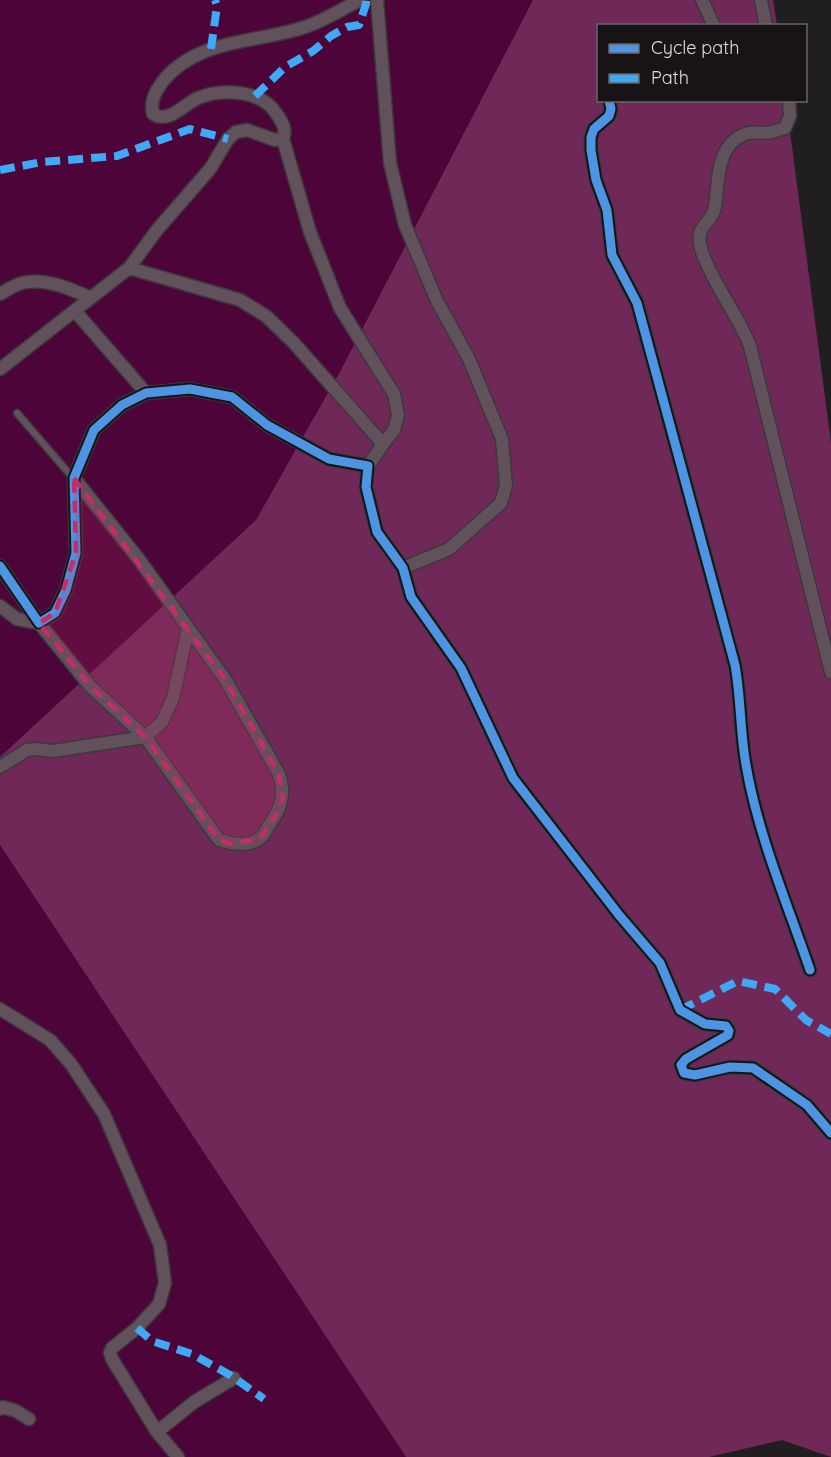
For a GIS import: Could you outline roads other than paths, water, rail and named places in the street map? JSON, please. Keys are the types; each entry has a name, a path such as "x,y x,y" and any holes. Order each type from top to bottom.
{"street":[{"path":"360,0 303,28 253,38 189,57 172,71 158,88 150,103 153,114 158,118 169,116 199,97 224,92 255,96 272,107 284,125 286,132 283,139 310,231 339,308 394,394 398,416 394,429 368,466 366,487 377,532 403,568 411,597 461,668 513,778 619,915 660,963 680,1010 705,1024 726,1026 729,1031 728,1035 686,1059 681,1065 684,1073 694,1075 730,1066 753,1068 807,1105 831,1133"},
{"path":"377,0 390,162 405,225 436,300 469,359 502,439 506,486 501,503 449,549 403,568"},
{"path":"702,0 713,24"},
{"path":"761,0 765,24"},
{"path":"609,102 611,110 609,116 594,129 591,137 591,150 596,180 607,210 612,255 638,303 735,665 746,764 758,819 810,970"},
{"path":"789,102 790,116 785,128 773,132 746,133 727,148 717,177 714,208 710,219 702,226 699,237 715,283 741,323 750,346 831,672"},
{"path":"0,369 129,268 157,230 210,169 228,139 236,132 247,130 275,140 283,139"},
{"path":"129,268 240,300 266,316 383,444"},
{"path":"0,294 22,283 42,282 68,288 91,298"},
{"path":"75,311 146,393"},
{"path":"0,606 16,619 39,623 55,613 66,590 76,553 74,478 94,430 122,405 146,393 190,389 232,397 267,425 329,459 368,466"},
{"path":"0,566 39,623 90,686 145,737 219,840 231,844 243,844 260,839 277,814 283,798 283,784 279,774 225,679 138,558 74,478"},
{"path":"0,767 27,750 35,748 53,752 145,737 162,722 173,698 188,629"},
{"path":"0,1009 50,1040 71,1064 104,1114 160,1245 165,1282 159,1304 137,1329 112,1348 110,1353 157,1432 178,1457"},
{"path":"157,1432 194,1402 234,1378"},
{"path":"0,1409 3,1407 16,1411 29,1419"}],"lane":[{"path":"17,412 74,478"}]}
